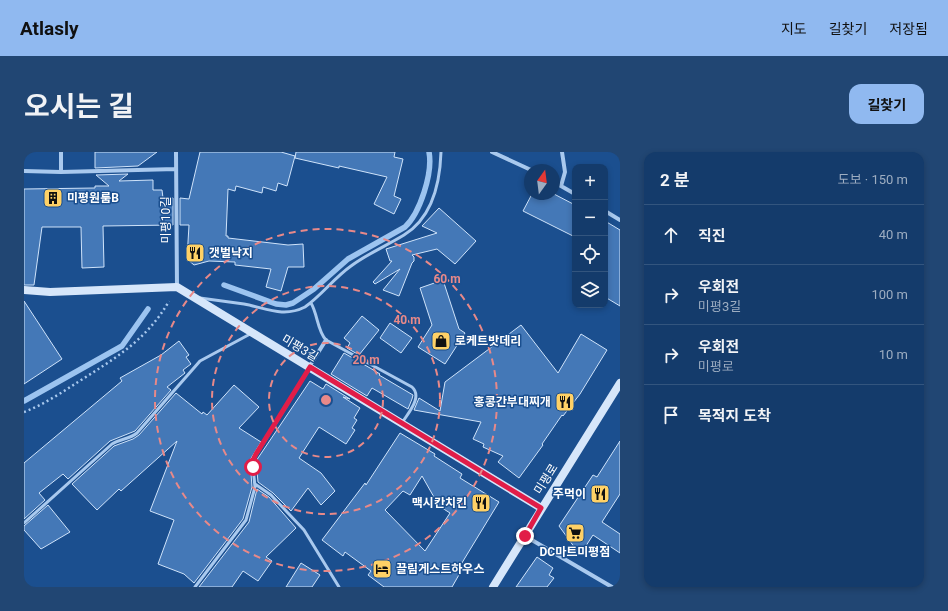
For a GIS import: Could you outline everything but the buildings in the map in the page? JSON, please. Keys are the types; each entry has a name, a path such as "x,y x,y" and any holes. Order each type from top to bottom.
{"street":[{"path":"61,152 62,172"},
{"name":"미평10길","path":"176,152 177,287"},
{"path":"492,152 524,167"},
{"path":"562,152 565,172 561,186 572,192"},
{"path":"24,170 62,172 176,169"},
{"path":"608,213 620,220"},
{"path":"24,290 50,292 177,287"},
{"name":"미평3길","path":"177,287 541,508"},
{"path":"310,367 326,340"},
{"name":"미평로","path":"493,587 620,383"},
{"path":"525,536 612,587"}],"lane":[{"path":"195,298 240,304 283,313 300,309 310,303 350,267 404,235 418,224 428,209 434,196 440,170 441,152"},
{"path":"310,303 316,314 320,333 326,340 414,389 417,394 416,399 402,424"},
{"path":"24,523 112,444 119,440 132,437 137,433 202,359 252,333"},
{"path":"195,587 244,525 255,484 253,460 310,367"},
{"path":"255,484 271,495 304,530 339,587"}],"path":[{"path":"24,412 56,396 126,351 140,339 159,316 177,287"}],"waterway":[{"path":"224,285 276,304 286,305 293,303 314,289 348,259 405,227 411,221 420,203 427,181 430,161 429,152"},
{"path":"24,401 122,346 148,309"}],"place":[{"name":"미평원룸B","path":"53,198"},
{"name":"갯벌낙지","path":"195,253"},
{"name":"로케트밧데리","path":"441,341"},
{"name":"홍콩간부대찌개","path":"565,402"},
{"name":"주먹이","path":"600,494"},
{"name":"맥시칸치킨","path":"481,503"},
{"name":"DC마트미평점","path":"575,533"},
{"name":"끌림게스트하우스","path":"382,569"}],"route":[{"path":"253,467 253,460 256,454 310,367 541,508 525,536"}]}
